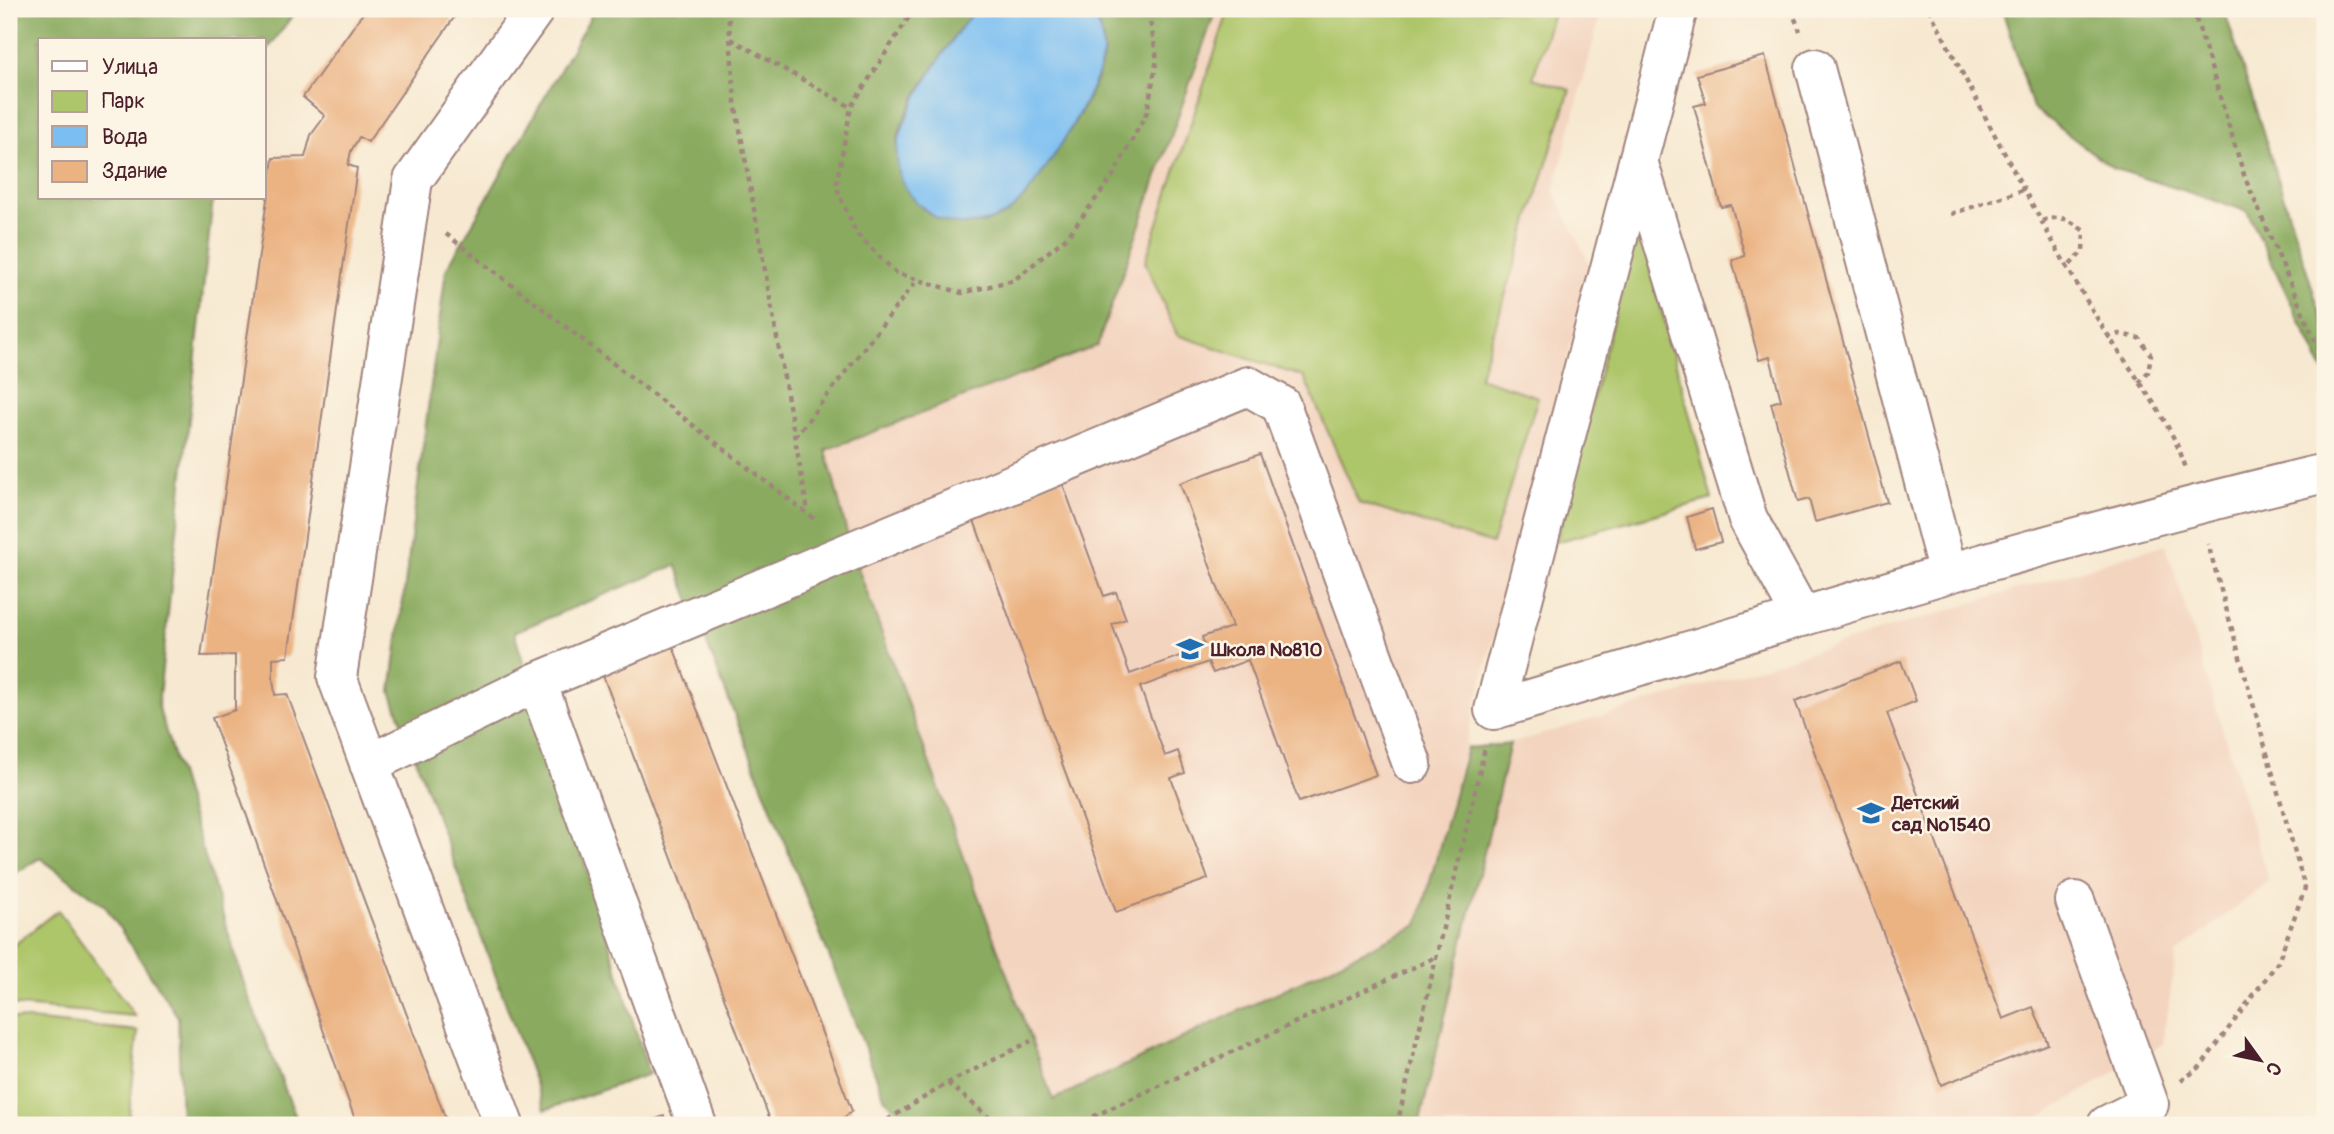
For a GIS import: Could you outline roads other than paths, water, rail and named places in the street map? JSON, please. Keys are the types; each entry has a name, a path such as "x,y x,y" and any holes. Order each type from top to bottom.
{"lane":[{"path":"504,1125 337,677 413,180 535,9"},
{"path":"1678,9 1494,710 1948,573 2196,503 2325,473"},
{"path":"1815,68 1948,573"},
{"path":"1638,161 1748,519 1802,617"},
{"path":"369,764 537,682 851,549 1248,386 1281,405 1412,764"},
{"path":"537,682 697,1125"},
{"path":"2075,901 2149,1104 2106,1125"}],"water":[{"path":"975,9 1089,9 1100,30 1103,54 1078,115 1031,188 1004,215 977,224 958,224 932,215 913,198 900,176 897,158 899,142 914,102 939,60"}],"place":[{"name":"Школа №810","path":"1190,649"},
{"name":"Детский сад №1540","path":"1871,813"}]}
